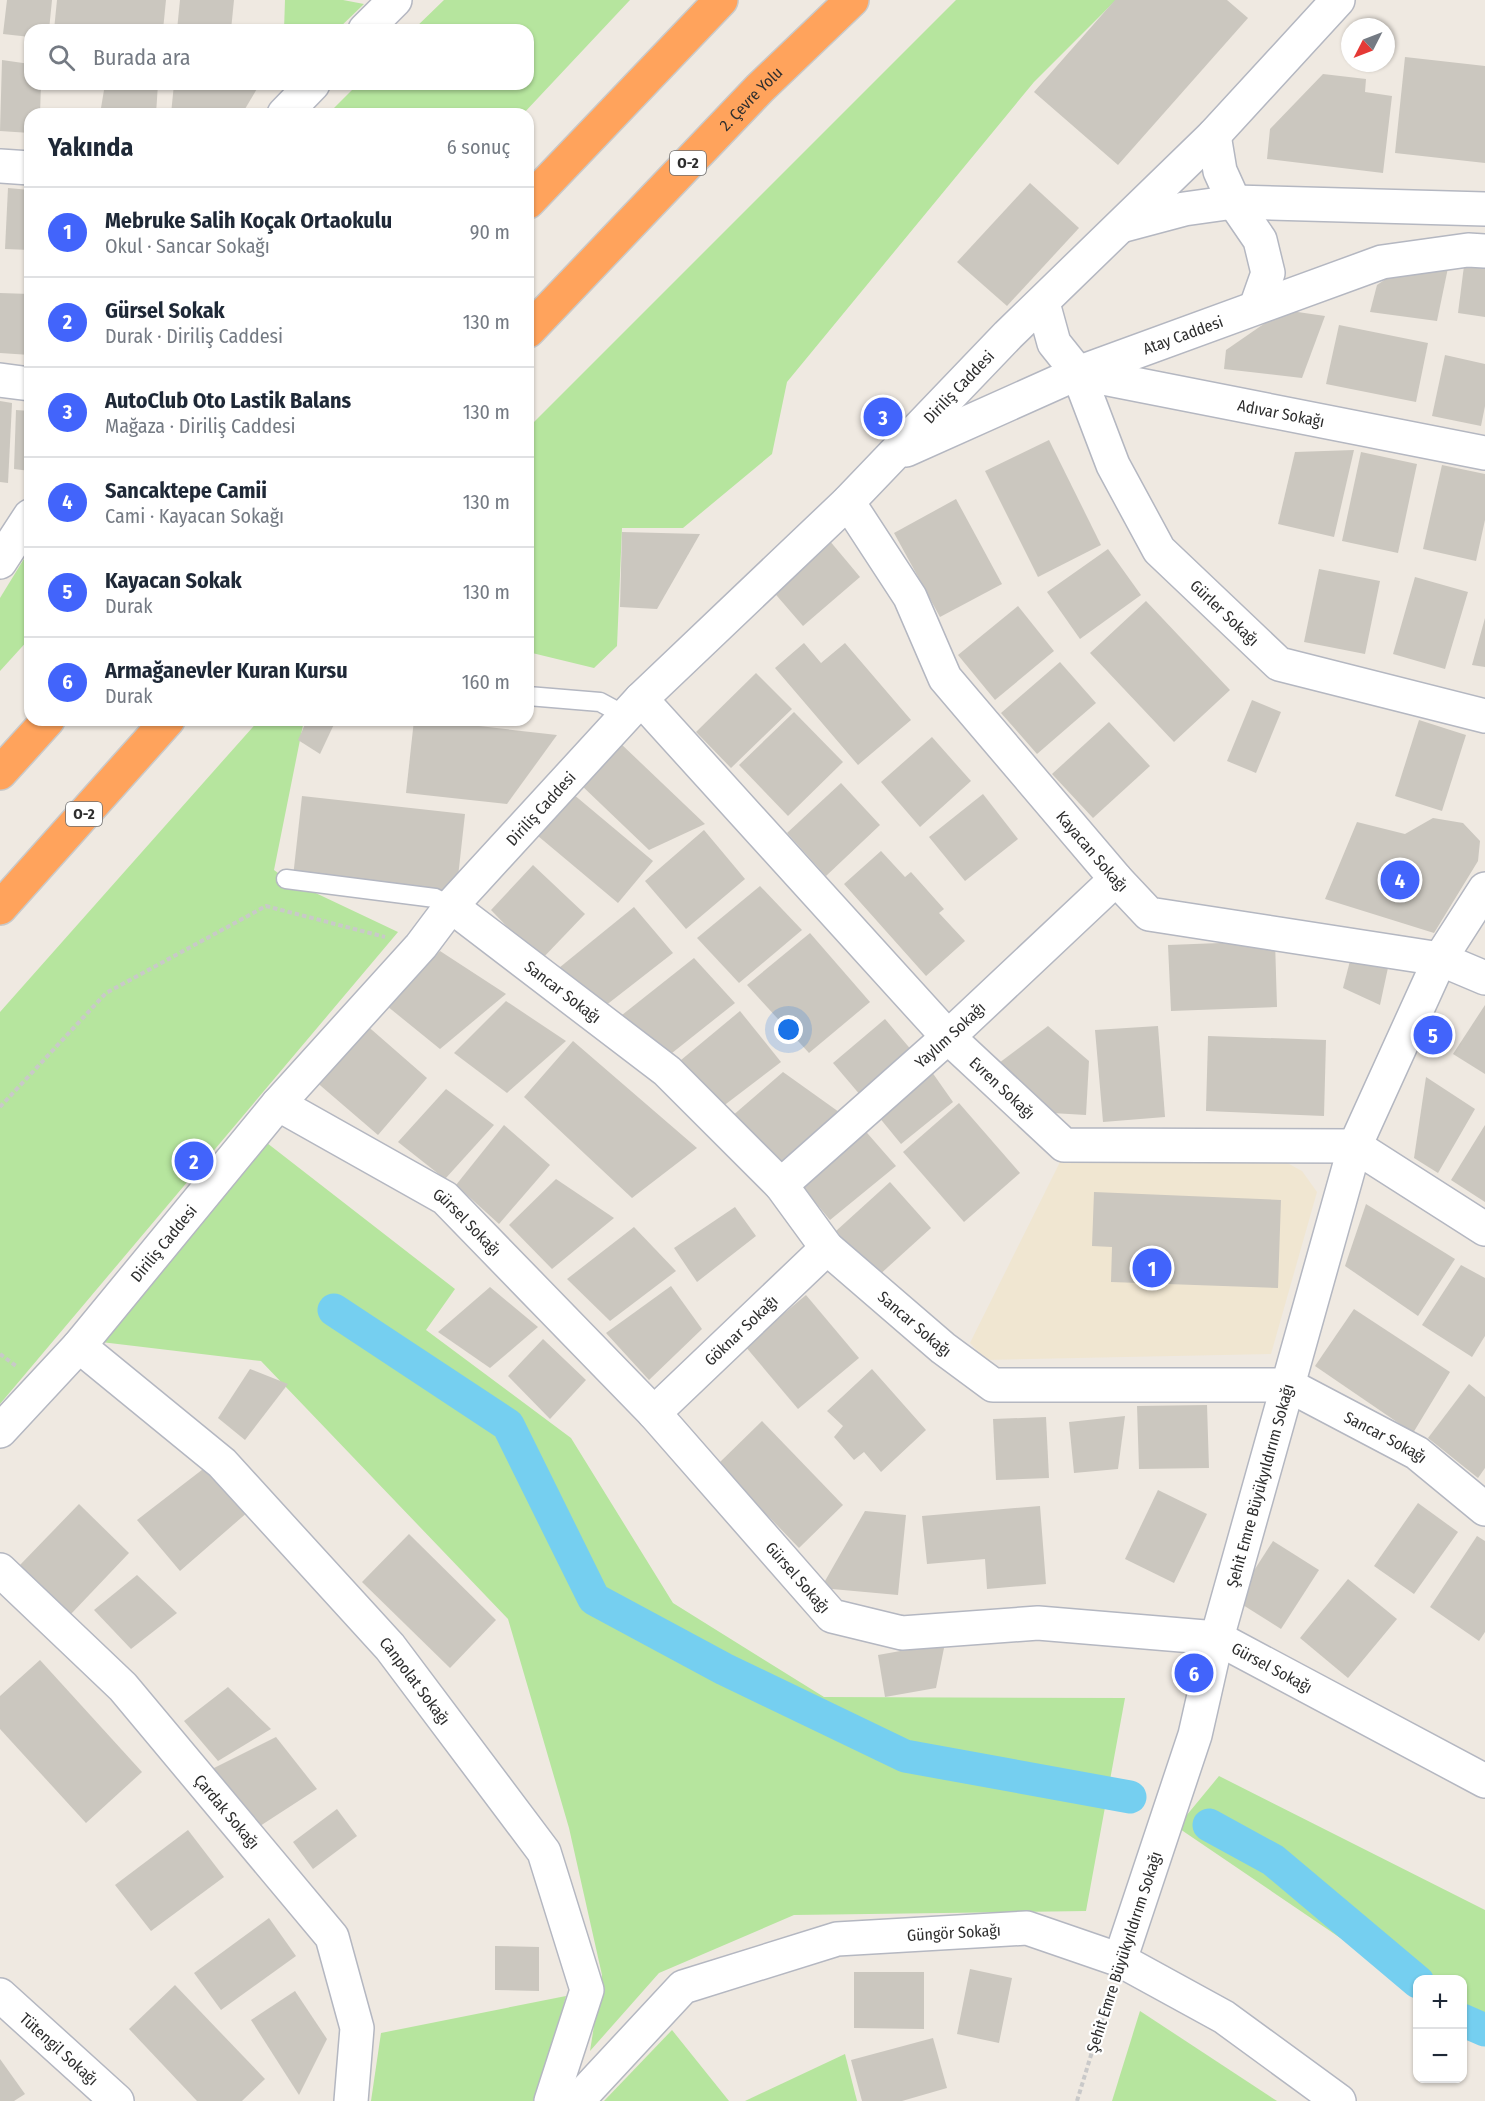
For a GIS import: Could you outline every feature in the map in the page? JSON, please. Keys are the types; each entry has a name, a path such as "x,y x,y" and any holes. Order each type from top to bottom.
{"highway":[{"path":"534,196 721,0"},
{"name":"2. Çevre Yolu","path":"534,324 760,88 852,0"},
{"path":"0,773 43,726"},
{"name":"O-2","path":"0,908 163,726"}],"street":[{"path":"371,24 395,0"},
{"path":"1256,307 1268,273 1260,240 1233,202 1220,171 1215,135 1338,0"},
{"path":"290,108 307,90"},
{"name":"Diriliş Caddesi","path":"0,1431 79,1346 278,1104 421,946 451,906 634,708 848,502 1008,335 1215,135"},
{"path":"0,166 24,168"},
{"path":"1122,225 1184,209 1233,202 1485,209"},
{"name":"Atay Caddesi","path":"890,457 1078,373 1382,262 1468,250 1485,251"},
{"name":"Gürler Sokağı","path":"1043,303 1054,343 1078,373 1113,465 1159,550 1279,664 1485,716"},
{"name":"Adıvar Sokağı","path":"1078,373 1485,453"},
{"path":"0,380 24,383"},
{"name":"Kayacan Sokağı","path":"848,502 910,597 945,678 1116,879 1149,914 1440,959 1485,978"},
{"path":"0,562 24,525"},
{"name":"Evren Sokağı","path":"634,708 948,1037 1064,1145 1355,1146"},
{"name":"Yaylım Sokağı","path":"781,1185 948,1037 1116,879"},
{"name":"Şehit Emre Büyükyıldırım Sokağı","path":"1120,1960 1195,1735 1217,1638 1355,1146 1440,959 1485,889"},
{"name":"Sancar Sokağı","path":"451,906 667,1071 781,1185 827,1248 943,1348 993,1385 1288,1386 1417,1453 1485,1509"},
{"name":"Gürsel Sokağı","path":"278,1104 445,1198 654,1413 832,1617 902,1633 1038,1623 1217,1638 1485,1781"},
{"path":"1355,1146 1485,1229"},
{"name":"Göknar Sokağı","path":"654,1413 827,1248"},
{"name":"Canpolat Sokağı","path":"79,1346 222,1464 238,1481 390,1647 544,1852 586,1990 551,2101"},
{"name":"Çardak Sokağı","path":"0,1570 123,1687 332,1938 357,2028 351,2101"},
{"name":"Güngör Sokağı","path":"577,2101 683,1987 837,1939 1027,1928 1120,1960 1224,2017 1339,2101"},
{"name":"Tütengil Sokağı","path":"0,1995 117,2101"}],"lane":[{"path":"534,696 600,702 634,708"},
{"path":"286,879 435,898 451,906"}],"path":[{"path":"0,1107 106,993 266,906 421,946"},
{"name":"Şehit Emre Büyükyıldırım Sokağı","path":"1077,2101 1120,1960"}],"shaded area":[{"path":"1062,1158 1278,1158 1302,1171 1317,1192 1271,1354 986,1360 970,1343"}],"green space":[{"path":"285,0 343,0 364,4 343,24 284,24"},
{"path":"444,0 630,0 529,108 334,108 352,90 534,90 534,24 419,24"},
{"path":"956,0 1116,0 1034,82 787,382 772,454 683,528 622,528 617,646 594,668 534,653 534,422"},
{"path":"24,559 24,645 0,671 0,598"},
{"path":"254,726 303,726 274,870 286,879 398,932 0,1404 0,1012"},
{"path":"267,1143 455,1289 426,1330 571,1438 673,1603 824,1697 1125,1698 1086,1911 794,1915 659,1973 590,2051 602,1975 569,1828 508,1619 261,1361 101,1342"},
{"path":"1219,1776 1485,1910 1485,2036 1467,2024 1467,1975 1413,1975 1413,1987 1177,1827"},
{"path":"566,1996 538,2101 371,2101 381,2033"},
{"path":"1140,2011 1277,2101 1112,2101"},
{"path":"672,2030 729,2101 604,2101"},
{"path":"845,2054 857,2101 745,2101"}],"building":[{"path":"7,0 52,0 50,24 24,24 24,36 3,34"},
{"path":"57,0 166,0 164,24 55,24"},
{"path":"180,0 234,0 232,24 178,24"},
{"path":"1115,0 1227,0 1248,18 1118,165 1034,92"},
{"path":"1405,57 1485,66 1485,163 1395,153"},
{"path":"2,60 24,63 24,90 41,90 40,108 24,108 24,133 0,131"},
{"path":"1323,74 1366,79 1365,92 1392,96 1383,173 1267,159 1270,129"},
{"path":"104,90 158,90 156,108 101,108"},
{"path":"173,90 256,90 246,108 172,108"},
{"path":"1030,183 1079,228 1007,306 957,262"},
{"path":"8,188 24,189 24,250 5,249"},
{"path":"1465,258 1485,261 1485,317 1458,313"},
{"path":"1415,259 1449,263 1437,321 1370,312 1377,285"},
{"path":"0,293 24,294 24,355 0,353"},
{"path":"1284,310 1325,316 1302,378 1224,369 1226,350"},
{"path":"1339,325 1428,343 1416,402 1326,384"},
{"path":"1445,355 1485,364 1485,406 1481,426 1432,416"},
{"path":"0,401 12,403 8,483 0,482"},
{"path":"16,410 24,411 24,470 14,469"},
{"path":"1049,440 1101,545 1038,577 985,471"},
{"path":"1354,450 1334,537 1278,524 1295,452"},
{"path":"1361,452 1417,464 1398,553 1342,541"},
{"path":"1442,465 1485,474 1485,520 1476,561 1423,549"},
{"path":"956,499 1002,584 940,617 894,533"},
{"path":"622,532 700,534 657,609 620,607"},
{"path":"829,540 860,577 803,626 771,589"},
{"path":"1108,549 1141,595 1080,639 1047,592"},
{"path":"1319,569 1380,581 1365,654 1304,642"},
{"path":"1415,577 1468,592 1445,669 1393,654"},
{"path":"1146,601 1230,690 1174,742 1090,653"},
{"path":"1018,606 1054,651 995,700 958,655"},
{"path":"1485,618 1485,667 1472,665"},
{"path":"804,643 821,663 845,643 911,720 858,765 775,668"},
{"path":"1060,662 1096,703 1037,754 1001,713"},
{"path":"756,673 792,709 731,768 696,732"},
{"path":"1252,700 1281,712 1256,773 1227,761"},
{"path":"794,712 843,762 788,816 739,765"},
{"path":"1419,720 1466,735 1442,811 1395,796"},
{"path":"1109,722 1150,766 1093,818 1052,774"},
{"path":"304,726 333,726 320,754 298,740"},
{"path":"413,726 478,726 557,735 507,804 406,793"},
{"path":"932,737 971,781 920,827 881,782"},
{"path":"619,742 705,824 649,850 579,783"},
{"path":"841,783 880,825 826,876 787,833"},
{"path":"573,794 653,861 618,903 538,836"},
{"path":"983,794 1018,839 965,881 929,837"},
{"path":"302,796 465,814 456,895 293,877"},
{"path":"1433,818 1463,823 1480,841 1478,861 1434,933 1325,899 1357,822 1405,834"},
{"path":"704,830 745,879 686,929 645,881"},
{"path":"881,851 905,877 911,872 944,909 939,913 965,941 926,976 844,884"},
{"path":"533,865 585,914 540,961 491,910"},
{"path":"760,886 802,930 739,983 697,938"},
{"path":"634,907 673,953 605,1006 554,972"},
{"path":"810,933 870,1002 809,1053 747,985"},
{"path":"1275,941 1277,1007 1171,1011 1168,945"},
{"path":"440,951 506,994 440,1049 387,1006"},
{"path":"1351,957 1389,963 1380,1005 1343,988"},
{"path":"694,958 735,1003 672,1053 617,1019"},
{"path":"506,1001 566,1041 507,1093 454,1053"},
{"path":"1485,1005 1485,1074 1453,1054"},
{"path":"740,1011 781,1062 722,1107 675,1065"},
{"path":"885,1019 913,1052 861,1096 833,1063"},
{"path":"364,1023 427,1078 378,1135 314,1080"},
{"path":"1048,1026 1089,1061 1086,1115 1052,1113 991,1069"},
{"path":"1158,1026 1165,1117 1103,1122 1095,1030"},
{"path":"1208,1036 1326,1040 1324,1116 1206,1111"},
{"path":"573,1041 697,1148 632,1198 524,1097"},
{"path":"927,1065 953,1102 901,1144 874,1111"},
{"path":"783,1072 846,1117 783,1176 731,1117"},
{"path":"1426,1077 1475,1109 1438,1173 1414,1158"},
{"path":"446,1089 494,1125 445,1179 398,1142"},
{"path":"959,1103 1020,1173 964,1222 903,1152"},
{"path":"504,1125 550,1165 499,1224 456,1185"},
{"path":"1485,1125 1485,1202 1451,1180"},
{"path":"861,1126 896,1166 830,1220 796,1179"},
{"path":"556,1179 614,1218 552,1269 509,1225"},
{"path":"890,1182 931,1228 877,1277 836,1231"},
{"path":"1094,1192 1281,1200 1278,1288 1111,1282 1112,1247 1092,1246"},
{"path":"1366,1204 1455,1259 1418,1316 1345,1266"},
{"path":"735,1207 756,1236 697,1282 674,1248"},
{"path":"634,1227 676,1271 610,1321 567,1279"},
{"path":"1461,1265 1485,1278 1485,1336 1472,1357 1422,1325"},
{"path":"671,1286 702,1329 649,1380 606,1333"},
{"path":"490,1287 538,1327 490,1368 438,1332"},
{"path":"806,1295 859,1358 798,1409 745,1346"},
{"path":"1354,1309 1450,1372 1413,1433 1315,1366"},
{"path":"543,1339 586,1380 550,1419 508,1376"},
{"path":"250,1369 288,1384 245,1440 218,1418"},
{"path":"872,1369 926,1430 881,1472 864,1452 854,1460 834,1437 843,1426 827,1411"},
{"path":"1469,1384 1485,1397 1485,1468 1478,1478 1428,1438"},
{"path":"1207,1405 1209,1468 1139,1469 1137,1406"},
{"path":"1125,1416 1118,1469 1074,1473 1069,1422"},
{"path":"1046,1417 1049,1478 996,1480 993,1419"},
{"path":"762,1421 843,1505 799,1548 718,1464"},
{"path":"207,1466 249,1511 180,1571 137,1520"},
{"path":"1158,1490 1207,1514 1174,1583 1125,1559"},
{"path":"1418,1503 1458,1532 1414,1594 1374,1566"},
{"path":"79,1504 129,1553 71,1614 20,1565"},
{"path":"1040,1506 1046,1584 987,1589 985,1559 927,1564 922,1516"},
{"path":"865,1511 906,1515 898,1595 821,1588"},
{"path":"409,1534 496,1620 450,1668 362,1582"},
{"path":"1477,1536 1485,1541 1485,1632 1479,1641 1430,1607"},
{"path":"1273,1541 1319,1570 1281,1629 1235,1600"},
{"path":"137,1575 177,1613 131,1649 94,1610"},
{"path":"1348,1579 1397,1619 1348,1678 1300,1638"},
{"path":"945,1643 936,1688 885,1697 878,1655"},
{"path":"40,1660 142,1772 86,1823 0,1729 0,1696"},
{"path":"228,1687 271,1729 218,1761 184,1721"},
{"path":"276,1737 317,1789 260,1826 210,1770"},
{"path":"337,1809 357,1836 313,1869 293,1842"},
{"path":"188,1830 224,1877 151,1931 115,1885"},
{"path":"269,1918 296,1956 221,2010 194,1973"},
{"path":"495,1946 539,1947 539,1991 495,1990"},
{"path":"970,1969 1012,1978 999,2043 957,2034"},
{"path":"854,1972 924,1972 924,2029 854,2028"},
{"path":"175,1985 265,2079 242,2101 197,2101 129,2029"},
{"path":"295,1991 327,2039 299,2095 251,2020"},
{"path":"933,2038 947,2088 902,2101 862,2101 851,2060"},
{"path":"0,2059 25,2094 14,2101 0,2101"}],"waterway":[{"path":"334,1310 508,1425 594,1599 724,1669 905,1756 1130,1797"},
{"path":"1209,1825 1273,1860 1413,1978"},
{"path":"1467,2022 1485,2030"}],"place":[{"name":"AutoClub Oto Lastik Balans","path":"883,417"},
{"name":"Sancaktepe Camii","path":"1400,880"},
{"name":"Kayacan Sokak","path":"1433,1035"},
{"name":"Gürsel Sokak","path":"194,1161"},
{"name":"Mebruke Salih Koçak Ortaokulu","path":"1152,1268"},
{"name":"Armağanevler Kuran Kursu","path":"1194,1673"}]}
